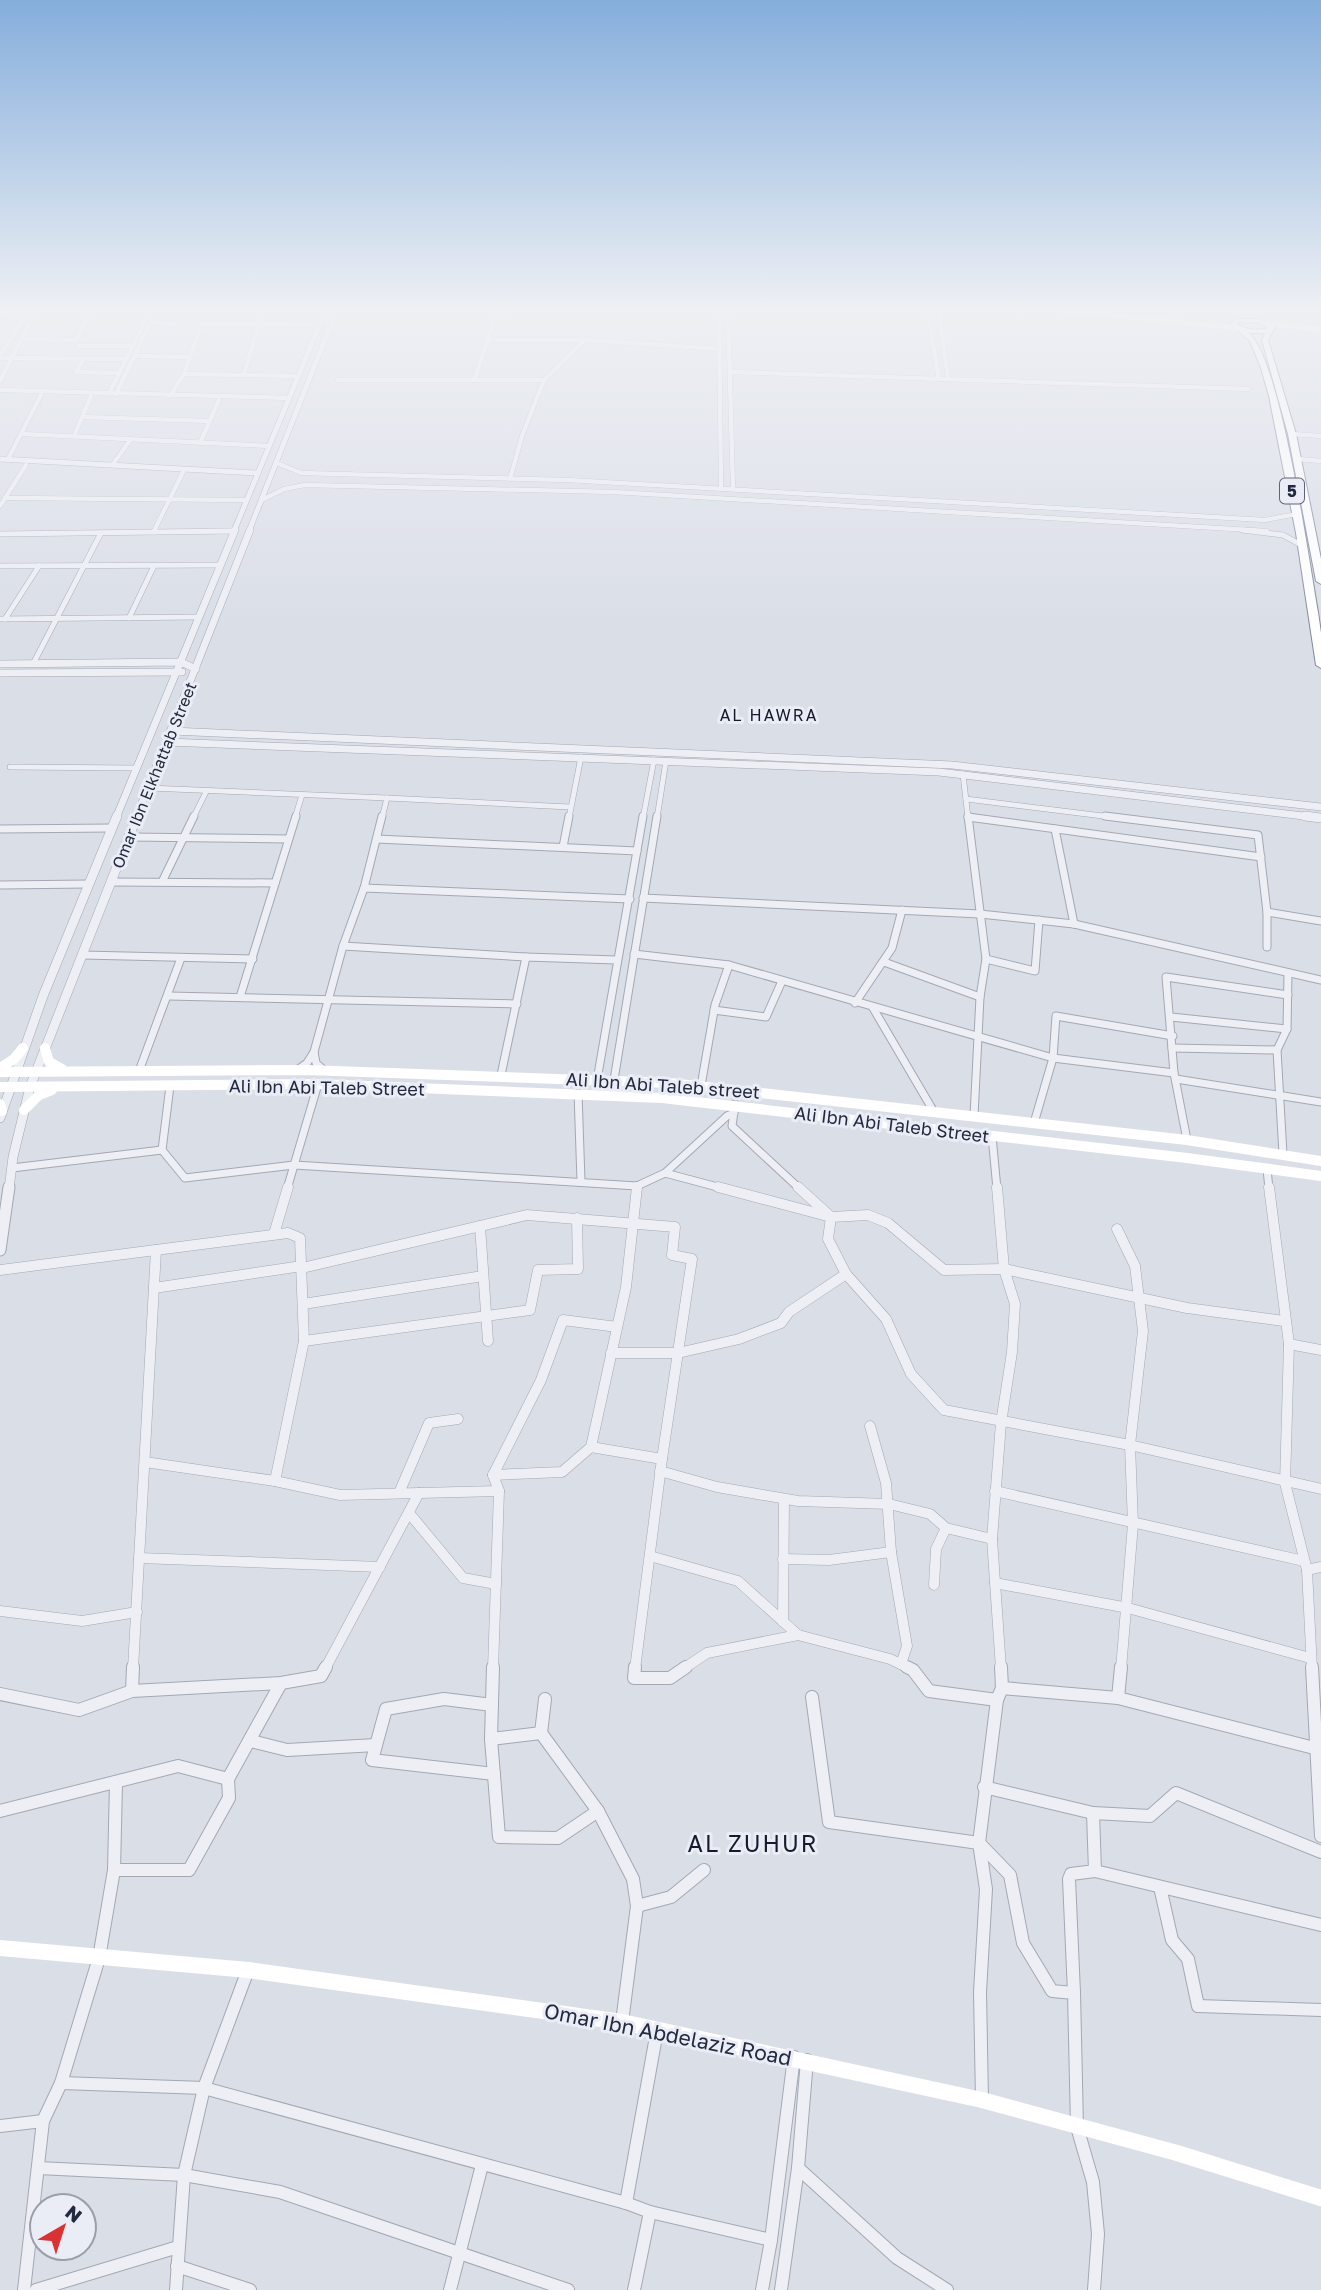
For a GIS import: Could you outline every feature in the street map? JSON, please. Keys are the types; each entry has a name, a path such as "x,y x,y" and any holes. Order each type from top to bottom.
{"highway":[{"name":"5","path":"1277,416 1303,546 1321,665"},
{"name":"5","path":"1288,416 1317,532 1321,581"}],"main road":[{"path":"0,1070 23,1048"},
{"path":"45,1048 45,1056 50,1063 68,1071"},
{"name":"Ali Ibn Abi Taleb street","path":"0,1070 296,1070 614,1080 701,1086 1187,1140 1321,1161"},
{"name":"Ali Ibn Abi Taleb Street","path":"4,1087 318,1084 578,1093 992,1136 1321,1176"},
{"path":"24,1110 39,1096 62,1087"},
{"name":"Omar Ibn Abdelaziz Road","path":"0,1948 248,1970 622,2022 982,2100 1177,2153 1321,2198"}],"street":[{"path":"8,459 31,416"},
{"path":"200,443 212,416"},
{"name":"Omar Ibn Elkhattab Street","path":"1,1111 4,1087 14,1072 282,416"},
{"name":"Omar Ibn Elkhattab Street","path":"0,1250 12,1168 30,1087 295,416"},
{"path":"510,479 530,416"},
{"path":"720,416 720,488"},
{"path":"731,416 733,489"},
{"path":"74,436 82,417 210,421"},
{"path":"1292,433 1321,436"},
{"path":"23,434 269,446"},
{"path":"113,464 131,439"},
{"path":"0,461 8,459 113,464 258,475"},
{"path":"1298,459 1321,461"},
{"path":"0,461 258,475"},
{"path":"277,463 296,472 310,474 720,488 1265,520 1297,514"},
{"path":"0,506 26,464"},
{"path":"155,532 183,472"},
{"path":"305,485 299,480 310,474"},
{"path":"262,500 284,489 305,485 614,492 1265,531 1283,535 1303,546"},
{"path":"5,498 247,500"},
{"path":"1265,520 1274,528 1265,531"},
{"path":"0,534 234,531"},
{"path":"33,664 101,533"},
{"path":"0,566 220,565"},
{"path":"2,619 39,566"},
{"path":"129,618 154,566"},
{"path":"2,619 199,617"},
{"path":"0,664 181,662 196,669"},
{"path":"0,673 177,673 196,669"},
{"path":"172,731 952,765 1321,807"},
{"path":"167,742 962,774 1321,818"},
{"path":"563,847 581,757"},
{"path":"597,1080 616,960 654,760"},
{"path":"614,1080 666,761"},
{"path":"10,767 137,768"},
{"path":"962,774 986,959 979,997 980,1036 974,1116"},
{"path":"149,788 570,807"},
{"path":"162,882 206,792"},
{"path":"240,997 302,794"},
{"path":"296,1070 307,1063 314,1052 343,946 364,888 387,798"},
{"path":"966,799 1258,835 1267,912 1267,947"},
{"path":"968,817 1261,857"},
{"path":"0,828 113,828"},
{"path":"1055,829 1074,924"},
{"path":"130,837 288,839"},
{"path":"377,839 637,851"},
{"path":"112,882 275,883"},
{"path":"0,885 89,884"},
{"path":"364,888 629,900"},
{"path":"643,898 980,914 1074,924 1321,980"},
{"path":"855,1003 884,962 900,931 902,910"},
{"path":"1267,912 1321,921"},
{"path":"986,959 1035,971 1039,920"},
{"path":"343,946 616,960"},
{"path":"634,954 729,965 1053,1058 1321,1102"},
{"path":"83,955 253,959"},
{"path":"500,1075 526,957"},
{"path":"139,1071 181,958"},
{"path":"884,962 979,997"},
{"path":"701,1086 714,1010 729,965"},
{"path":"1283,1154 1277,1095 1277,1050 1287,1029 1288,973"},
{"path":"1187,1140 1175,1076 1166,977 1288,995"},
{"path":"714,1010 766,1017 782,981"},
{"path":"169,996 517,1004"},
{"path":"873,1008 934,1112"},
{"path":"1034,1123 1053,1058 1056,1016 1173,1036"},
{"path":"1171,1017 1287,1029"},
{"path":"1172,1048 1277,1050"},
{"path":"314,1052 316,1063 326,1071"},
{"path":"274,1234 318,1084"},
{"path":"170,1086 162,1150 185,1178 295,1165 637,1186 665,1173 734,1109"},
{"path":"578,1093 581,1181"},
{"path":"734,1109 732,1126 831,1217"},
{"path":"982,2100 981,1993 986,1889 979,1843 984,1787 997,1700 1002,1688 992,1539 1001,1423 1012,1352 1015,1304 1004,1269 992,1136"},
{"path":"12,1168 162,1150"},
{"path":"1267,1169 1289,1344 1285,1483 1306,1565 1321,1836"},
{"path":"665,1173 831,1217 868,1215 888,1223 944,1270 1004,1269 1141,1299 1284,1321"},
{"path":"493,1475 562,1472 591,1447 626,1287 637,1186"},
{"path":"154,1288 302,1267 527,1215 675,1227 671,1255 692,1259 660,1471 634,1678 670,1678 707,1653 797,1635 901,1664 913,1670 929,1691 997,1700"},
{"path":"831,1217 828,1239 846,1274 886,1319 911,1374 944,1410 1001,1423 1130,1445 1285,1483 1321,1489"},
{"path":"303,1341 530,1310 538,1270 578,1269 577,1218"},
{"path":"480,1226 488,1341"},
{"path":"1117,1229 1135,1266 1143,1331 1130,1445 1133,1524 1128,1608 1118,1698"},
{"path":"0,1270 274,1234 288,1233 300,1238 303,1341 275,1481"},
{"path":"132,1691 156,1250"},
{"path":"611,1353 678,1353 739,1339 781,1322 789,1312 846,1274"},
{"path":"303,1304 483,1276"},
{"path":"598,1811 558,1838 499,1837 491,1739 499,1491 493,1475 541,1380 563,1320 617,1327"},
{"path":"1289,1344 1321,1350"},
{"path":"399,1493 429,1423 458,1419"},
{"path":"870,1426 889,1504 891,1552 907,1646 901,1664"},
{"path":"591,1447 662,1459"},
{"path":"145,1462 275,1481 340,1495 499,1491"},
{"path":"660,1471 717,1487 784,1499 889,1504 930,1514 946,1528 992,1539"},
{"path":"995,1491 1321,1567"},
{"path":"0,1694 79,1710 132,1691 282,1683 321,1676 419,1493"},
{"path":"783,1622 784,1499"},
{"path":"409,1513 463,1578 496,1584"},
{"path":"934,1585 936,1549 946,1528"},
{"path":"783,1559 829,1560 891,1552"},
{"path":"650,1556 738,1581 797,1635"},
{"path":"139,1558 380,1567"},
{"path":"995,1583 1128,1608 1310,1658"},
{"path":"0,1611 82,1621 136,1612"},
{"path":"114,1870 189,1870 229,1798 228,1779 282,1683"},
{"path":"1002,1688 1118,1698 1318,1749"},
{"path":"812,1697 829,1822 979,1843 1010,1875 1023,1943 1052,1992 1074,1993"},
{"path":"492,1705 444,1699 386,1709 372,1760 494,1774"},
{"path":"545,1699 541,1733 598,1811 633,1879 637,1906 622,2022"},
{"path":"491,1739 541,1733"},
{"path":"251,1741 287,1750 376,1745"},
{"path":"0,1811 178,1766 228,1779"},
{"path":"24,2290 43,2121 61,2082 99,1958 114,1870 116,1783"},
{"path":"984,1787 1093,1813 1150,1816 1176,1793 1321,1852"},
{"path":"1093,1813 1095,1871"},
{"path":"637,1906 671,1897 704,1870"},
{"path":"1094,2290 1097,2277 1097,2234 1093,2182 1077,2127 1069,1879 1071,1874 1095,1871 1321,1925"},
{"path":"1160,1887 1172,1940 1188,1959 1198,2006 1321,2010"},
{"path":"176,2290 184,2175 204,2088 248,1970"},
{"path":"626,2203 657,2031"},
{"path":"781,2290 799,2168 801,2059"},
{"path":"762,2290 801,2059"},
{"path":"61,2082 204,2088 626,2203 650,2212 771,2240"},
{"path":"0,2126 43,2121"},
{"path":"450,2290 482,2165"},
{"path":"38,2168 184,2175 280,2192 568,2290"},
{"path":"799,2168 897,2258 947,2290"},
{"path":"634,2290 650,2212"},
{"path":"36,2290 178,2247"},
{"path":"177,2266 250,2290"}],"district":[{"name":"AL HAWRA","path":"769,715"},
{"name":"AL ZUHUR","path":"753,1843"}]}
